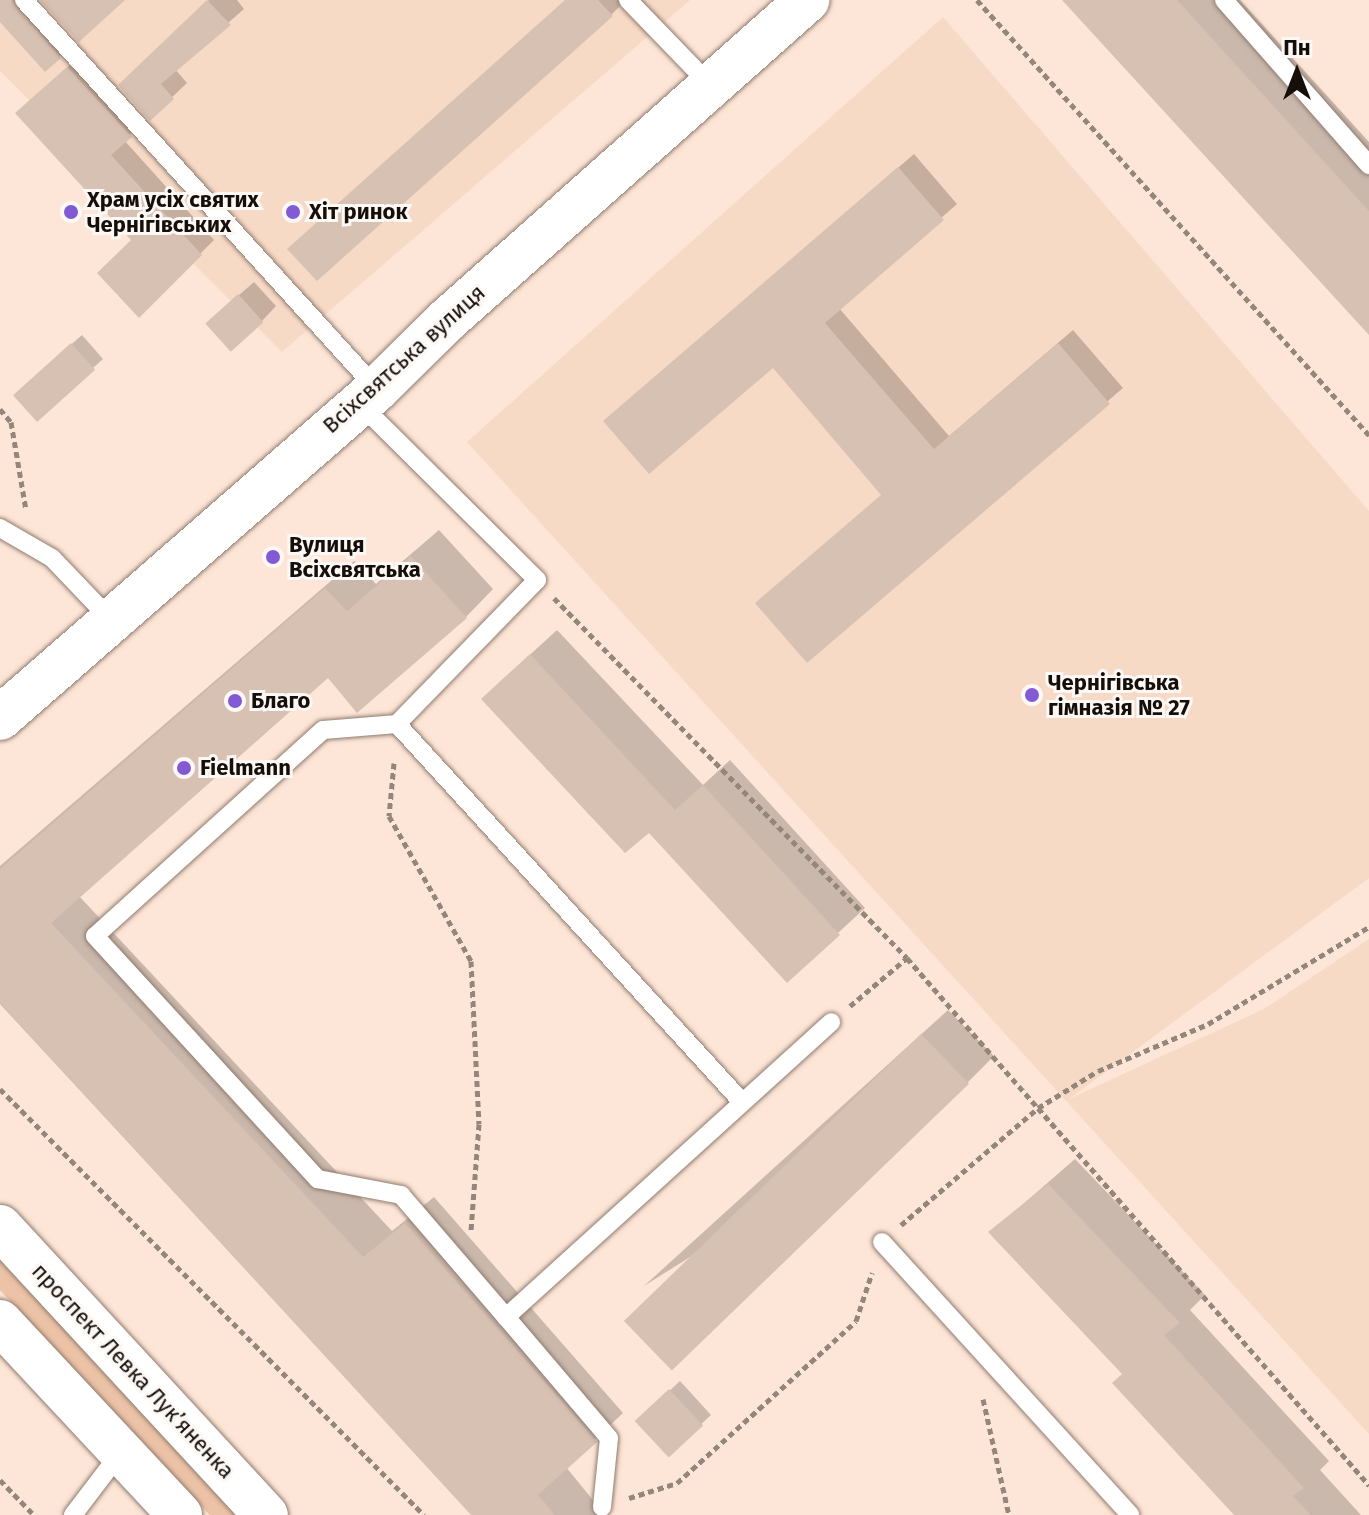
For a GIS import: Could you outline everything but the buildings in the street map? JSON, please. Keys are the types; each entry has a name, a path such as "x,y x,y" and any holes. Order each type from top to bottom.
{"street":[{"name":"Всіхсвятська вулиця","path":"0,718 368,396 447,320 808,0"},
{"name":"проспект Левка Лукʼяненка","path":"0,1227 266,1515"},
{"path":"0,1322 180,1515"}],"lane":[{"path":"24,0 368,396 537,580 397,724 323,730 95,936 318,1179 401,1195 609,1438 601,1512"},
{"path":"628,0 711,86"},
{"path":"1224,0 1369,165"},
{"path":"0,528 52,558 110,619"},
{"path":"397,724 742,1102"},
{"path":"506,1317 831,1022"},
{"path":"882,1242 1130,1515"},
{"path":"73,1515 121,1452"}],"path":[{"path":"977,0 1369,435"},
{"path":"0,409 11,422 32,547"},
{"path":"537,580 907,958 1369,1485"},
{"path":"397,724 389,816 471,961 479,1124 468,1272"},
{"path":"601,1512 677,1483 856,1321 882,1242 1038,1108 1098,1071 1208,1024 1369,927"},
{"path":"831,1022 907,958"},
{"path":"0,1089 424,1515"},
{"path":"970,1339 1009,1515"},
{"path":"0,1480 34,1515"}],"shaded area":[{"name":"Хіт ринок","path":"0,0 690,0 282,352 0,71"},
{"name":"Чернігівська гімназія № 27","path":"943,17 1369,511 1369,878 1069,1099 1264,1009 1369,939 1369,1434 467,442"},
{"path":"0,1255 241,1513 210,1515 0,1290"}],"place":[{"name":"Храм усіх святих Чернігівських","path":"71,212"},
{"name":"Хіт ринок","path":"293,212"},
{"name":"Вулиця Всіхсвятська","path":"273,557"},
{"name":"Чернігівська гімназія № 27","path":"1032,695"},
{"name":"Благо","path":"235,701"},
{"name":"Fielmann","path":"184,768"}]}
